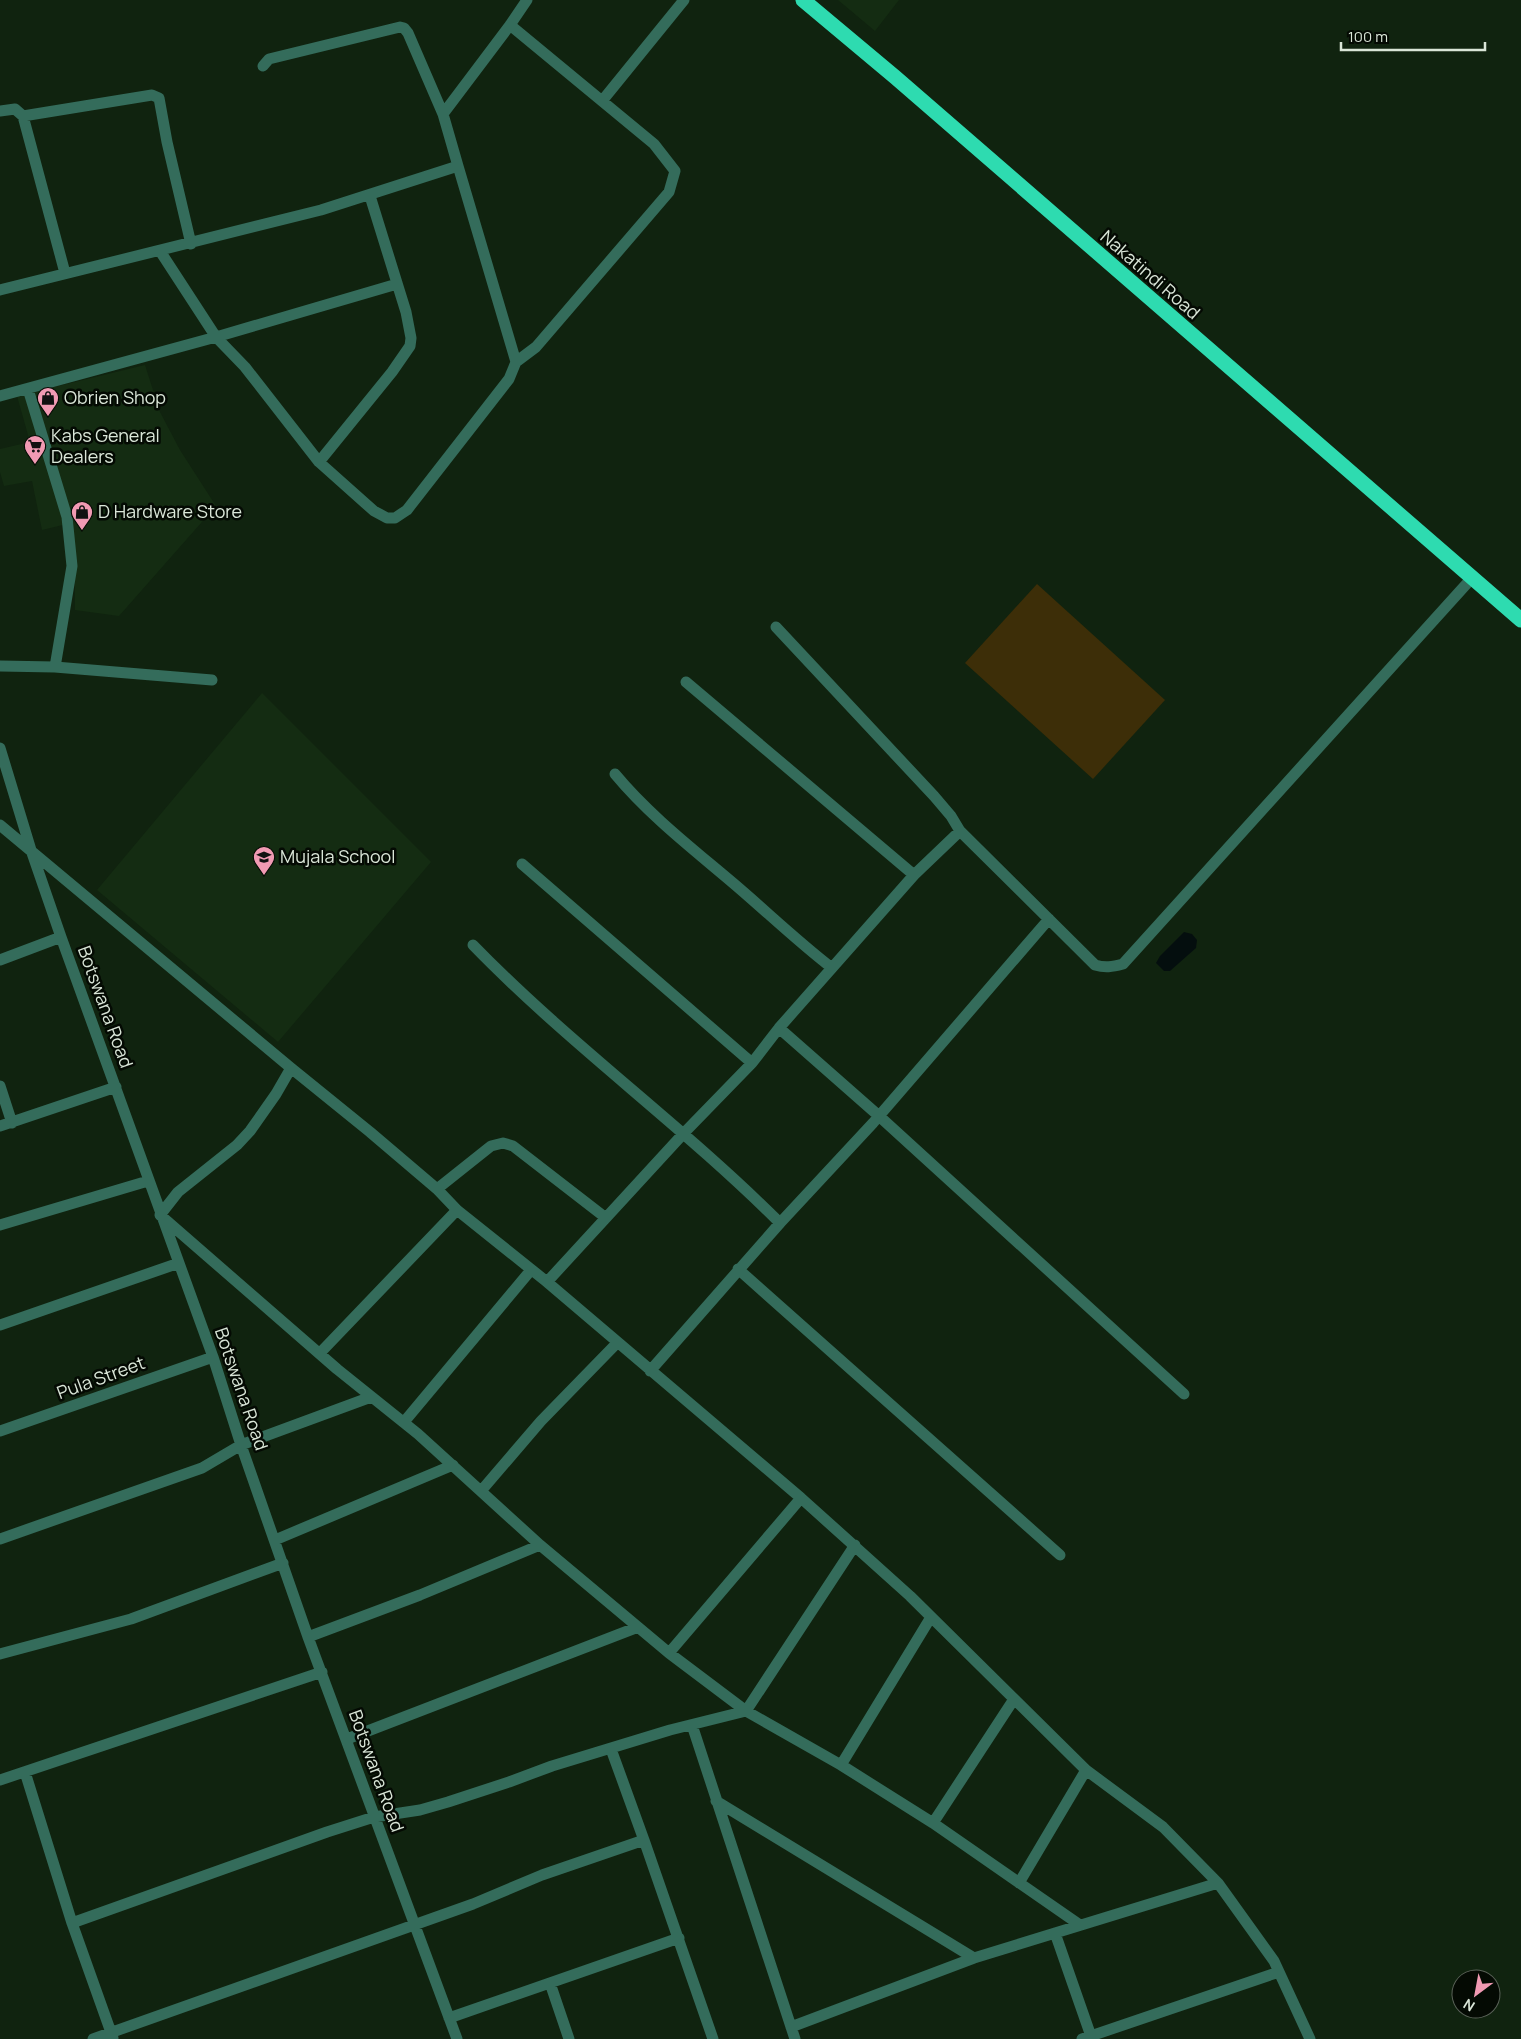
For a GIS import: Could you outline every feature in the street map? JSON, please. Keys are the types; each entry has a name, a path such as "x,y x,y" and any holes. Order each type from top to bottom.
{"highway":[{"name":"Nakatindi Road","path":"804,0 1521,620"}],"street":[{"path":"443,114 527,0"},
{"path":"602,101 684,0"},
{"path":"160,251 216,337 246,367 319,462 374,511 387,518 395,518 407,510 509,379 516,362 536,347 669,192 675,171 654,144 510,25"},
{"path":"264,66 269,59 400,26 404,28 408,33 443,114 516,362"},
{"path":"23,116 152,95 157,96 159,98 166,142 191,244"},
{"path":"0,111 15,109 23,116 65,273"},
{"path":"0,290 191,244 370,196 458,166"},
{"path":"319,462 392,372 410,346 411,338 406,312 370,196"},
{"path":"0,396 216,337 397,284"},
{"path":"28,389 64,503 72,566 55,667"},
{"path":"776,628 940,803 960,831 1095,965 1103,968 1123,964 1472,579"},
{"path":"0,666 55,667 212,680"},
{"path":"686,682 914,875"},
{"name":"Botswana Road","path":"0,748 31,850 61,937 212,1357 308,1636 457,2039"},
{"path":"615,774 624,785 691,847 806,948 832,968"},
{"path":"0,825 437,1189 457,1210 547,1282 801,1498 931,1616 1086,1770 1163,1827 1218,1882 1274,1961 1310,2039"},
{"path":"547,1282 683,1134 752,1063 779,1028 914,875 960,831"},
{"path":"522,864 752,1063"},
{"path":"650,1371 738,1269 879,1116 1049,919"},
{"path":"0,960 61,937"},
{"path":"473,946 514,987 683,1134 780,1223"},
{"path":"779,1028 879,1116 1184,1394"},
{"path":"291,1068 276,1094 243,1138 178,1192 160,1214 320,1353 404,1422 540,1545 669,1653 746,1711 841,1765 932,1823 1080,1924"},
{"path":"0,1086 12,1123"},
{"path":"0,1126 116,1087"},
{"path":"437,1189 491,1146 503,1143 513,1146 606,1218"},
{"path":"0,1225 148,1181"},
{"path":"320,1353 457,1210"},
{"path":"0,1325 178,1263"},
{"path":"738,1269 1060,1555"},
{"path":"404,1422 531,1270"},
{"path":"480,1490 541,1421 617,1343"},
{"name":"Pula Street","path":"0,1431 212,1357"},
{"path":"0,1538 202,1468 241,1445 372,1397"},
{"path":"275,1540 453,1465"},
{"path":"669,1653 801,1498"},
{"path":"308,1636 420,1595 540,1545"},
{"path":"72,1924 326,1832 374,1817 420,1810 448,1802 552,1766 746,1711 855,1545"},
{"path":"0,1654 131,1619 283,1563"},
{"path":"841,1765 931,1616"},
{"path":"347,1739 638,1627"},
{"path":"0,1780 322,1672"},
{"path":"932,1823 1014,1699"},
{"path":"692,1725 795,2039"},
{"path":"611,1749 713,2039"},
{"path":"1019,1883 1086,1770"},
{"path":"25,1772 72,1924 112,2036"},
{"path":"716,1801 974,1958"},
{"path":"93,2039 112,2036 413,1924 473,1904 542,1875 644,1840"},
{"path":"791,2026 974,1958 1218,1882"},
{"path":"1055,1933 1088,2038 1279,1972"},
{"path":"449,2018 679,1938"},
{"path":"550,1983 569,2039"}],"shaded area":[{"path":"838,0 899,0 875,31"},
{"path":"145,365 160,412 180,450 216,506 119,616 75,610 75,561 71,523 42,530 32,481 4,486 0,472 0,449 30,442 17,396"},
{"path":"1037,584 1165,700 1093,779 965,663"},
{"name":"Mujala School","path":"262,693 431,862 278,1042 97,890"},
{"path":"1184,932 1192,934 1197,940 1196,948 1170,971 1164,971 1156,963 1160,956"}],"place":[{"name":"Obrien Shop","path":"48,417"},
{"name":"Kabs General Dealers","path":"35,465"},
{"name":"D Hardware Store","path":"82,531"},
{"name":"Mujala School","path":"264,876"}]}
